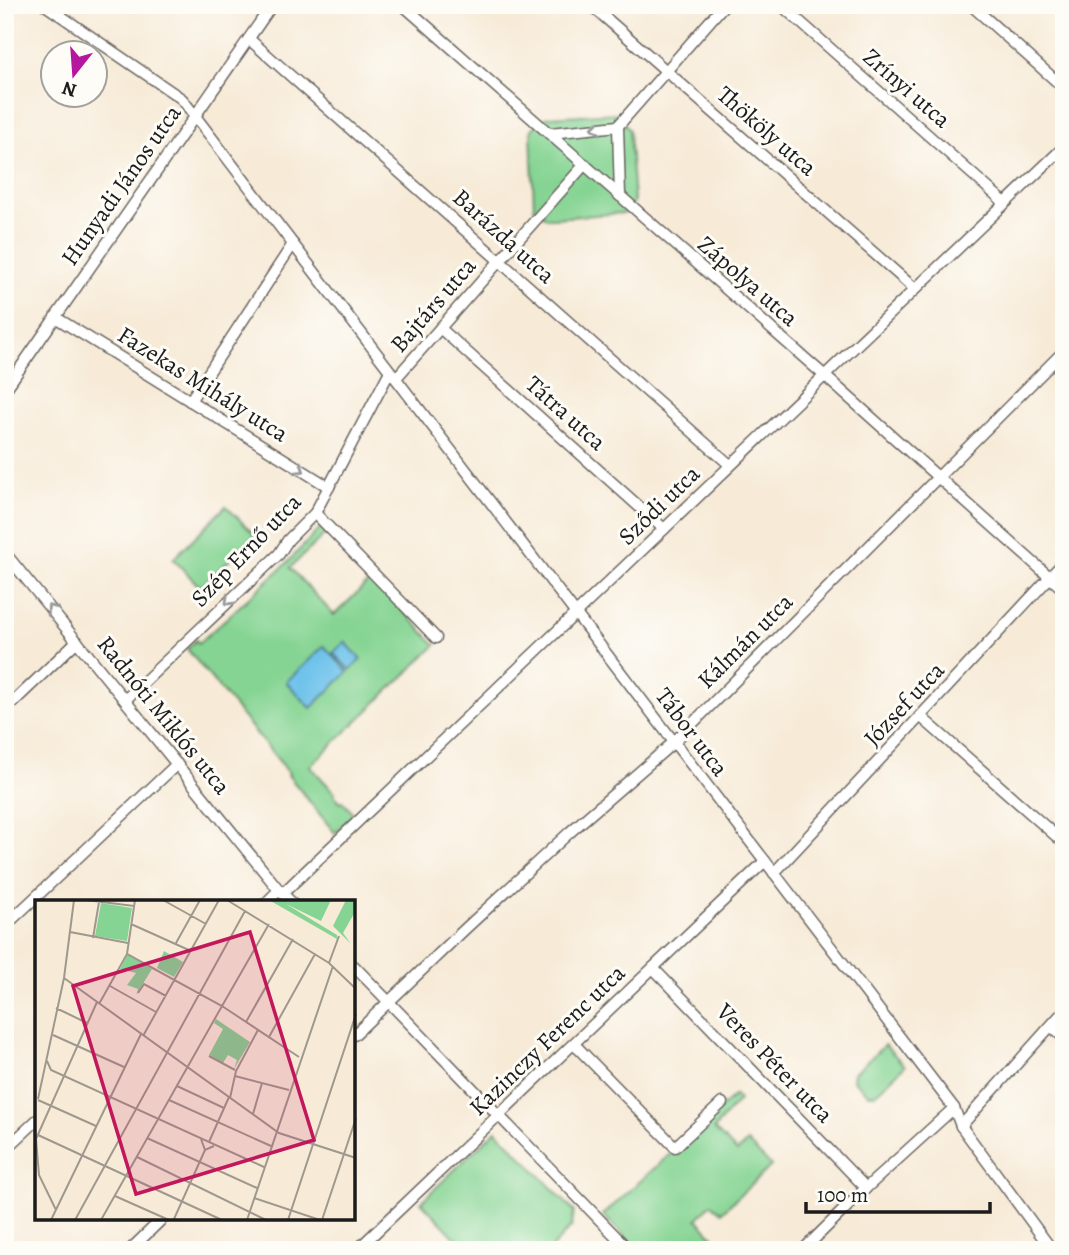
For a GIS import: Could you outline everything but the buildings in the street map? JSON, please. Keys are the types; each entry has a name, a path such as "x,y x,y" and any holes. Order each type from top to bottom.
{"street":[{"name":"Tábor utca","path":"46,5 182,99 954,1108 961,1126 1052,1250"},
{"name":"Hunyadi János utca","path":"5,390 272,5"},
{"name":"Zápolya utca","path":"402,5 1064,590"},
{"name":"Thököly utca","path":"591,5 915,289"},
{"path":"620,196 618,126 724,5"},
{"name":"Zrínyi utca","path":"781,5 1005,203"},
{"path":"971,5 1064,88"},
{"name":"Barázda utca","path":"249,39 730,466"},
{"path":"550,133 618,126"},
{"name":"Sződi utca","path":"268,900 576,613 1064,147"},
{"name":"Bajtárs utca","path":"393,375 440,328 584,164"},
{"path":"190,401 293,244"},
{"name":"Fazekas Mihály utca","path":"55,317 329,487"},
{"name":"Tátra utca","path":"440,328 664,529"},
{"name":"Kálmán utca","path":"355,1034 570,832 674,743 1064,351"},
{"name":"Szép Ernő utca","path":"125,700 279,554 288,540 315,513 393,375"},
{"path":"315,513 436,638"},
{"name":"Radnóti Miklós utca","path":"5,553 290,900"},
{"name":"József utca","path":"774,873 1064,562"},
{"path":"5,710 77,641"},
{"path":"920,716 1064,843"},
{"path":"5,926 177,764"},
{"name":"Kazinczy Ferenc utca","path":"361,1249 765,861"},
{"path":"355,967 629,1250"},
{"name":"Veres Péter utca","path":"653,968 866,1188"},
{"path":"961,1126 1064,1011"},
{"path":"1051,1026 1064,1038"},
{"path":"574,1044 675,1147 722,1102"},
{"path":"803,1250 954,1108"},
{"path":"5,1150 35,1122"},
{"path":"130,1250 161,1220"}],"green space":[{"path":"618,113 629,130 634,200 631,208 625,213 547,218 534,208 533,128 547,117"},
{"path":"226,506 255,535 201,588 173,559"},
{"path":"321,527 327,532 290,568 334,615 372,579 436,645 310,766 340,802 354,814 335,833 187,649 196,640 199,643 286,564"},
{"path":"885,1045 905,1066 875,1094 868,1094 853,1080 854,1073"},
{"path":"735,1095 739,1100 714,1129 737,1152 747,1142 771,1166 722,1212 711,1204 697,1219 726,1250 638,1250 603,1215"},
{"path":"496,1130 574,1211 572,1226 550,1250 467,1250 421,1202"}],"water":[{"path":"345,642 361,659 350,670 333,653"},
{"path":"324,646 348,672 311,708 286,682"}]}
